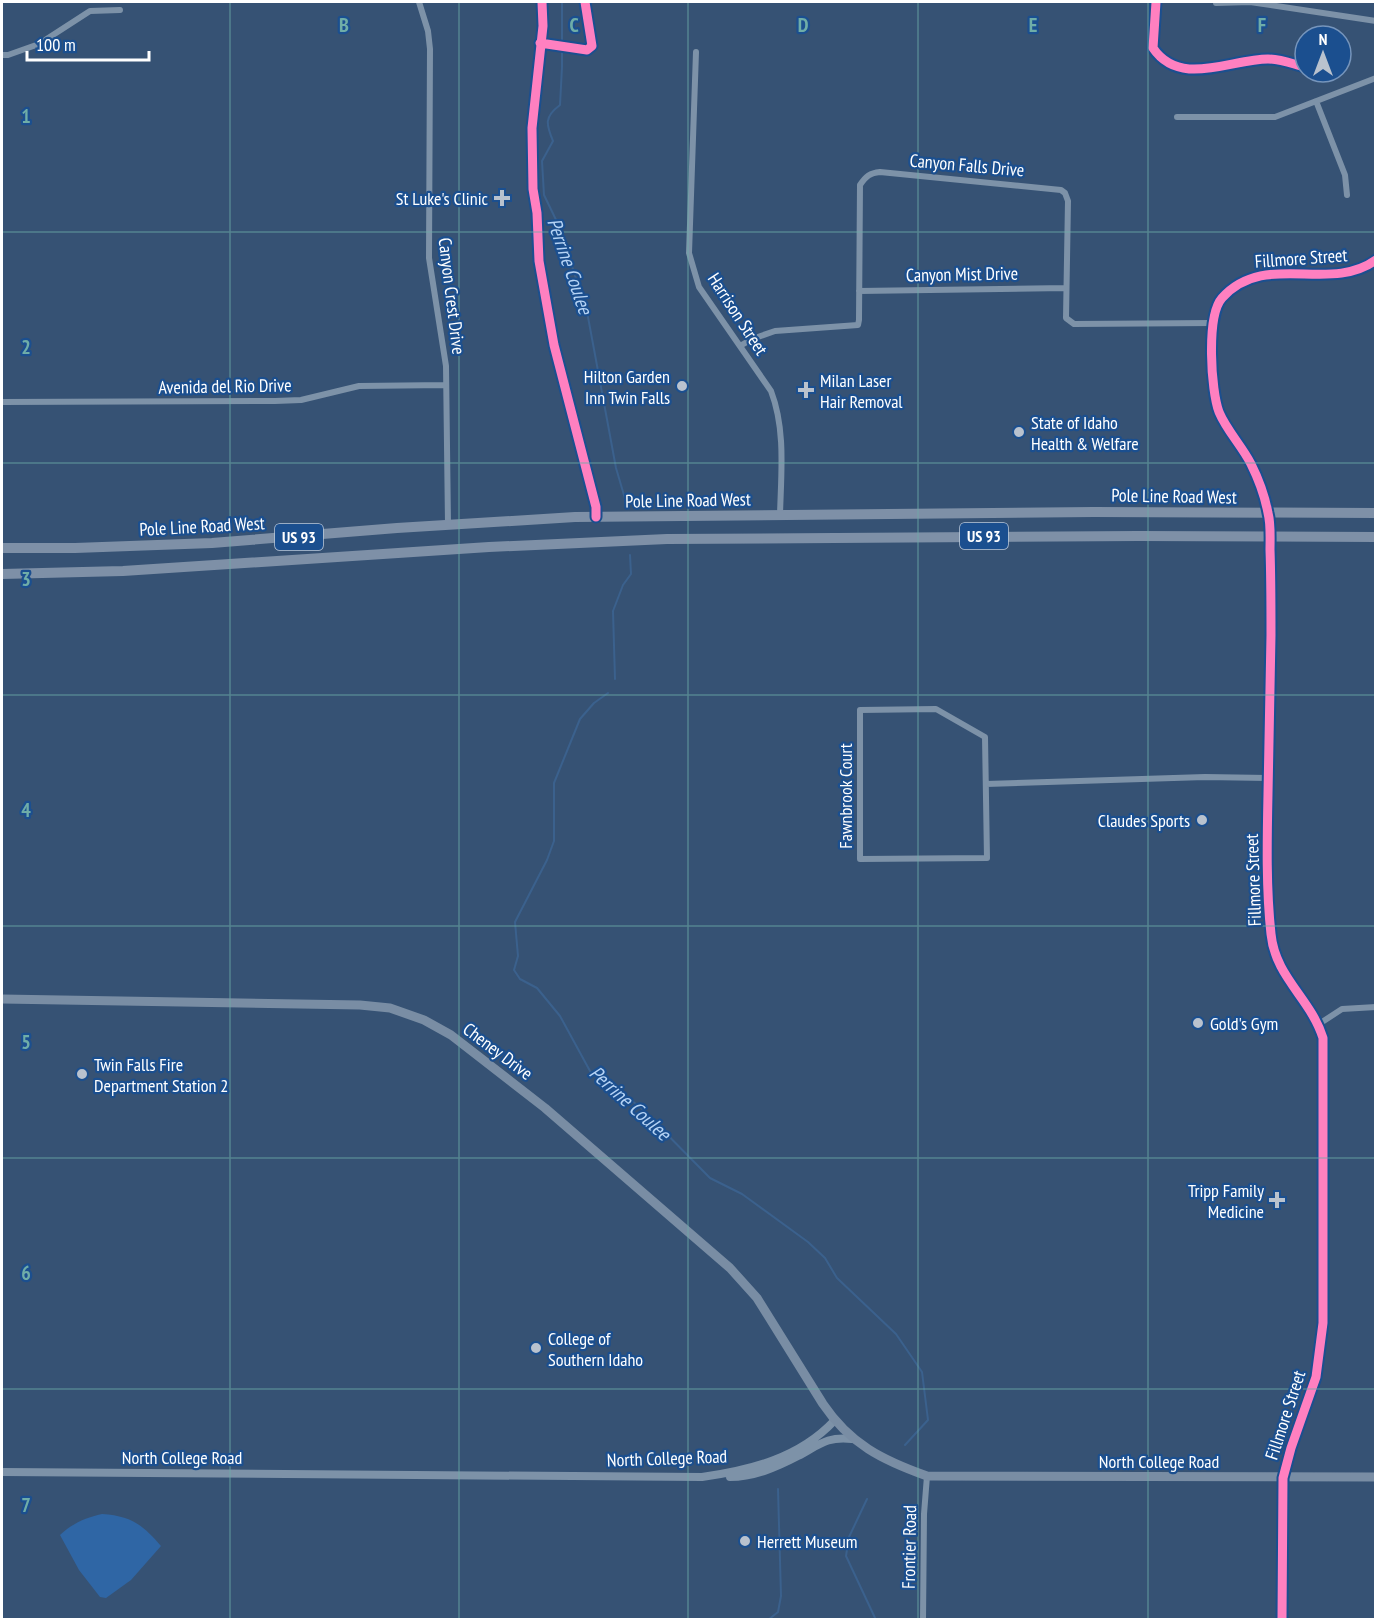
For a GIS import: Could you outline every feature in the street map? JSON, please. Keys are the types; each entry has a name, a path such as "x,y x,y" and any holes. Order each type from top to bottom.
{"highway":[{"name":"Pole Line Road West","path":"2,548 212,543 448,524 575,518 1094,512 1376,513"},
{"name":"US 93","path":"2,574 123,571 489,547 667,539 1374,536"}],"main road":[{"name":"Cheney Drive","path":"2,999 360,1005 390,1008 424,1020 451,1035 545,1108 730,1268 757,1298 834,1421"},
{"name":"North College Road","path":"834,1421 852,1439 886,1459 927,1476 1376,1477"}],"street":[{"name":"Canyon Crest Drive","path":"419,2 428,31 430,49 429,258 446,366 448,524"},
{"path":"1216,3 1250,2 1376,21"},
{"path":"2,55 8,56 39,44 90,11 120,10"},
{"name":"Harrison Street","path":"696,52 689,253 699,287 771,391 777,406 780,422 780,515"},
{"path":"1177,117 1275,117 1376,78"},
{"path":"1316,101 1345,175 1347,195"},
{"name":"Canyon Falls Drive","path":"741,346 752,339 775,331 858,326 860,185 871,173 880,172 1061,190 1068,201 1066,318 1074,324 1213,323"},
{"name":"Fillmore Street","path":"1282,1620 1282,1478 1316,1377 1323,1323 1323,1038 1319,1024 1283,974 1272,944 1267,856 1271,597 1269,514 1252,465 1219,412 1211,363 1213,323 1221,299 1246,279 1260,275 1286,273 1353,272 1366,268 1376,260"},
{"name":"Canyon Mist Drive","path":"859,291 1066,288"},
{"name":"Avenida del Rio Drive","path":"2,402 301,400 359,386 447,385"},
{"name":"Fawnbrook Court","path":"936,708 985,737 986,784 987,858 860,859 860,710 936,708"},
{"path":"986,784 1194,777 1268,778"},
{"path":"1319,1024 1342,1009 1376,1008"},
{"name":"North College Road","path":"2,1472 702,1477 736,1472 786,1456 823,1433 834,1421"},
{"path":"702,1477 741,1477 760,1472 800,1455 824,1440 840,1437 852,1439"},
{"name":"Frontier Road","path":"923,1620 924,1514 927,1476"}],"shaded area":[{"path":"102,1514 128,1519 142,1527 161,1546 131,1580 106,1598 100,1597 79,1570 60,1535 90,1517"}],"waterway":[{"name":"Perrine Coulee","path":"562,2 560,105 551,113 548,121 553,141 542,161 544,195 560,228 588,317 616,468 626,502"},
{"name":"Perrine Coulee","path":"615,679 613,611 623,585 631,574 630,555"},
{"name":"Perrine Coulee","path":"608,693 594,703 580,719 554,783 554,841 547,860 515,922 518,956 514,970 520,979 537,988 560,1016 590,1071 615,1087 642,1109 710,1178 742,1194 808,1242 825,1258 837,1278 896,1334 922,1372 928,1420 905,1445"},
{"name":"Perrine Coulee","path":"768,1620 778,1612 781,1596 778,1489"},
{"name":"Perrine Coulee","path":"867,1499 849,1537 846,1556 876,1620"}],"cycle path":[{"path":"542,2 543,26 532,128 533,189 537,213 539,261 554,345 596,507 596,517"},
{"path":"540,43 587,50 592,46 585,2"},
{"path":"1156,2 1153,48 1164,60 1177,67 1207,68 1268,59 1293,64"},
{"path":"1282,1620 1283,1478 1316,1377 1323,1323 1323,1038 1310,1011 1279,963 1271,934 1267,864 1271,635 1270,522 1254,469 1219,412 1212,371 1212,336 1217,307 1222,298 1239,284 1258,277 1277,274 1338,274 1358,269 1376,260"}],"place":[{"name":"St Luke's Clinic","path":"502,198"},
{"name":"Hilton Garden Inn Twin Falls","path":"682,386"},
{"name":"Milan Laser Hair Removal","path":"806,390"},
{"name":"State of Idaho Health & Welfare","path":"1019,432"},
{"name":"Claudes Sports","path":"1202,820"},
{"name":"Gold's Gym","path":"1198,1023"},
{"name":"Twin Falls Fire Department Station 2","path":"82,1074"},
{"name":"Tripp Family Medicine","path":"1277,1200"},
{"name":"College of Southern Idaho","path":"536,1348"},
{"name":"Herrett Museum","path":"745,1541"}]}
